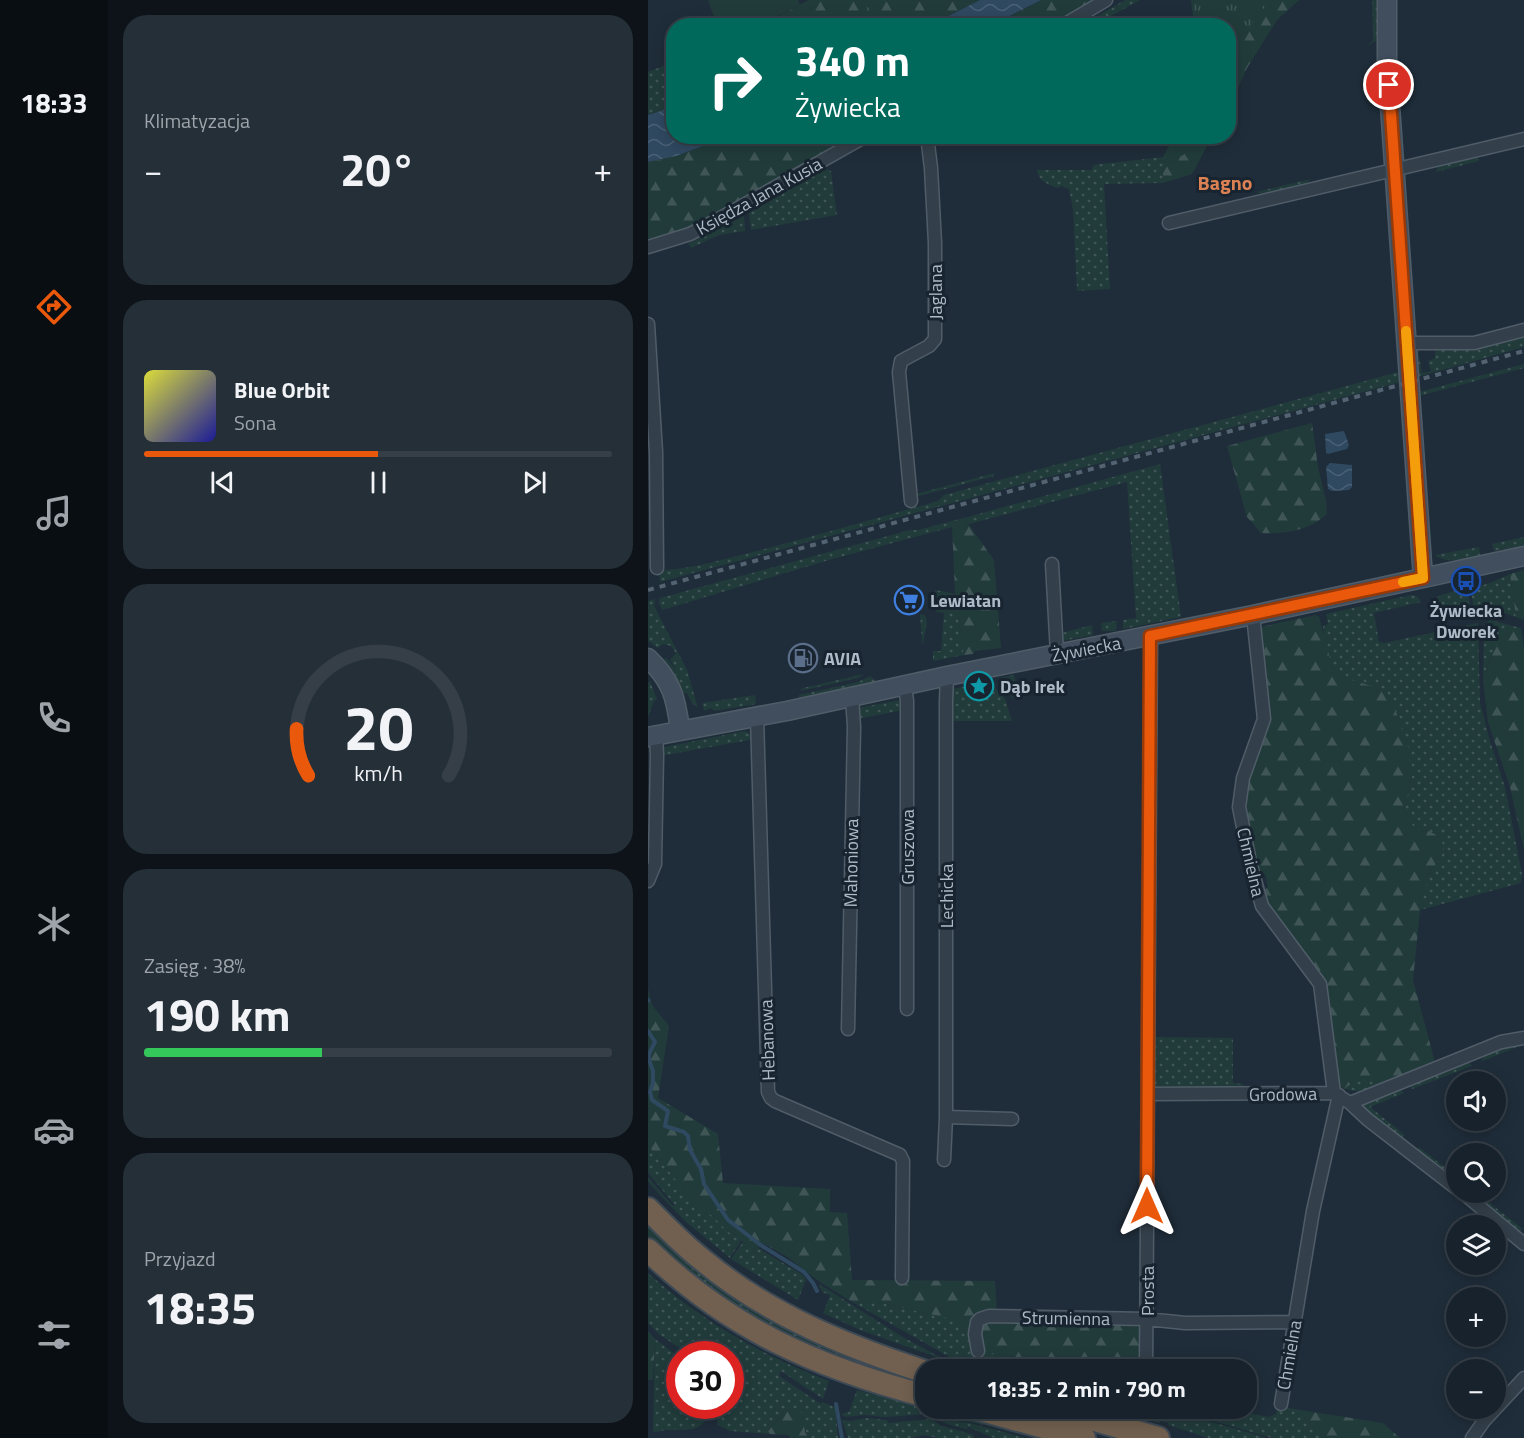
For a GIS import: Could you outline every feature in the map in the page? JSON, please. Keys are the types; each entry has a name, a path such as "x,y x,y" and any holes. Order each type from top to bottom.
{"highway":[{"path":"648,1209 706,1263 780,1312 850,1346 915,1368"},
{"path":"648,1250 710,1303 763,1336 837,1368 915,1393"},
{"path":"1014,1419 1084,1438"},
{"path":"1092,1419 1158,1438"}],"main road":[{"path":"1387,0 1387,58 1423,578"},
{"name":"Żywiecka","path":"652,736 758,717 947,676 1253,615 1524,556"},
{"path":"652,661 670,686 676,704 680,730"}],"street":[{"path":"1076,18 1106,0"},
{"path":"1169,223 1524,139"},
{"name":"Księdza Jana Kusia","path":"648,247 690,234 852,144"},
{"name":"Jaglana","path":"911,501 899,372 901,361 929,346 935,339 934,234 928,144"},
{"path":"648,324 656,452 657,568"},
{"path":"1407,343 1474,343 1524,330"},
{"path":"1052,564 1057,654"},
{"name":"Chmielna","path":"1253,615 1264,719 1243,778 1239,807 1262,906 1320,984 1341,1097 1313,1211 1281,1404"},
{"name":"Prosta","path":"1146,1359 1150,636"},
{"name":"Lechicka","path":"944,1160 947,676"},
{"name":"Gruszowa","path":"905,685 907,701 907,1009"},
{"name":"Mahoniowa","path":"848,1029 854,727 852,697"},
{"name":"Hebanowa","path":"758,717 768,1092 776,1101 900,1155 903,1161 902,1278"},
{"path":"648,880 655,864 657,755 652,736"},
{"path":"1341,1097 1501,1042 1524,1038"},
{"name":"Grodowa","path":"1148,1094 1341,1097"},
{"path":"1341,1097 1446,1180"},
{"path":"946,1117 1012,1119"},
{"path":"1475,1203 1524,1244"},
{"name":"Strumienna","path":"978,1351 975,1328 977,1322 984,1317 1147,1319 1185,1323 1295,1322"},
{"path":"1472,1438 1484,1421 1524,1378"}],"green space":[{"path":"708,0 798,0 800,5 774,18 714,18"},
{"path":"809,0 980,0 945,18 775,18"},
{"path":"1041,0 1095,0 1062,18 1007,18"},
{"path":"1125,0 1140,0 1108,18 1094,18"},
{"path":"1191,0 1299,0 1277,20 1247,68 1236,92 1236,18 1193,18"},
{"path":"1192,0 1271,0 1254,20 1236,57 1236,18 1194,18"},
{"path":"1372,0 1379,0 1379,39 1367,46 1373,40"},
{"path":"868,7 873,18 839,18"},
{"path":"666,65 666,109 648,115 648,72"},
{"path":"708,144 843,144 714,216 688,228 648,240 648,162 676,156"},
{"path":"1170,144 1208,144 1192,174 1163,183 1163,157"},
{"path":"1171,144 1192,144 1181,156 1164,158"},
{"path":"1473,155 1479,161 1436,172 1438,165"},
{"path":"1163,157 1163,183 1104,184 1110,289 1077,291 1073,209 1069,189 1062,186 1057,188 1047,183 1039,177 1037,170 1092,170 1093,165"},
{"path":"826,169 831,171 837,215 751,230 749,213"},
{"path":"1311,179 1304,185 1266,195 1256,192"},
{"path":"744,216 745,231 719,235 691,248 688,244"},
{"path":"1524,334 1524,347 1417,377 1416,351 1418,349 1422,373 1431,371 1428,361 1435,358 1435,347"},
{"path":"1524,364 1524,368 1419,396 1419,392"},
{"path":"1398,372 1400,382 660,582 659,573 663,570 686,568 799,540 938,501 944,495"},
{"path":"1312,423 1327,514 1305,528 1279,533 1261,533 1247,517 1227,446"},
{"path":"1160,464 1181,617 1123,629 1123,620 1136,618 1127,482 969,524 964,518"},
{"path":"995,473 994,476 915,497 912,495"},
{"path":"964,518 994,560 1001,648 975,651 973,654 964,655 955,594 952,521"},
{"path":"952,521 952,527 829,560 662,610 659,603 660,598 910,530"},
{"path":"1524,537 1524,545 1494,551 1492,544"},
{"path":"1479,547 1480,555 1463,559 1445,560 1435,555"},
{"path":"1524,570 1524,620 1516,617 1510,574"},
{"path":"1510,574 1516,617 1485,606 1473,605 1472,588"},
{"path":"935,590 955,594 964,655 933,661 933,651 941,651 944,613 936,612"},
{"path":"1458,590 1460,594 1468,592 1470,606 1446,610 1439,608 1438,596"},
{"path":"1411,595 1417,596 1421,602 1374,613 1379,642 1384,643 1478,623 1480,703 1505,787 1522,874 1521,883 1420,910 1428,876 1441,856 1443,848 1440,837 1429,831 1415,830 1404,809 1412,776 1359,684 1342,677 1332,666 1325,646 1323,626 1328,624 1326,614"},
{"path":"655,599 654,606 687,670 698,708 692,703 687,693 683,694 676,676 664,659 666,658 678,672 670,660 676,653 671,646 663,644 658,648 648,641 648,601"},
{"path":"920,614 925,615 927,622 923,644 922,643"},
{"path":"1316,615 1319,617 1332,666 1342,677 1378,688 1392,700 1408,747 1412,776 1404,809 1415,830 1429,831 1440,837 1444,847 1440,859 1429,873 1420,910 1413,980 1436,1066 1395,1082 1363,1081 1351,1084 1344,1089 1335,1082 1325,992 1260,894 1268,887 1265,874 1255,869 1241,807 1263,729 1260,627"},
{"path":"1490,620 1521,628 1512,631 1500,641 1483,680 1484,625"},
{"path":"1117,621 1116,631 1102,631 1101,623"},
{"path":"1092,625 1093,635 1062,641 1058,634"},
{"path":"1521,628 1524,648 1524,850 1510,787 1488,722 1483,680 1501,636"},
{"path":"864,674 858,678 800,691 803,688"},
{"path":"1014,675 1019,696 1013,699 999,678"},
{"path":"870,676 877,682 798,699 799,695 858,682"},
{"path":"650,681 657,700 654,701 648,717 648,683"},
{"path":"990,682 1005,699 1012,721 948,721 953,689"},
{"path":"755,695 756,704 714,711 711,708 704,711 702,703"},
{"path":"901,700 904,710 857,719 857,708"},
{"path":"745,731 755,735 755,739 660,756 660,748"},
{"path":"648,989 652,1005 669,1026 658,1098 718,1134 723,1183 830,1189 830,1212 847,1213 852,1280 995,1281 997,1313 972,1329 960,1327 947,1318 878,1302 854,1303 820,1282 786,1256 764,1244 758,1248 735,1237 707,1211 696,1205 648,1145"},
{"path":"1152,1037 1233,1038 1233,1083 1243,1084 1242,1089 1161,1090 1153,1087"},
{"path":"1524,1041 1524,1044 1480,1062 1489,1051"},
{"path":"1466,1059 1472,1066 1459,1071 1446,1071 1446,1076 1412,1089 1407,1084"},
{"path":"1363,1079 1377,1083 1393,1083 1361,1092 1344,1089 1351,1083"},
{"path":"1398,1088 1404,1093 1370,1107 1405,1135 1401,1140 1369,1117 1363,1105 1364,1101"},
{"path":"648,1145 696,1205 708,1212 741,1241 730,1258 685,1221 648,1182 648,1177 673,1206 675,1205 648,1173"},
{"path":"1419,1147 1446,1168 1446,1177 1416,1152"},
{"path":"1480,1203 1490,1203 1505,1215 1495,1215"},
{"path":"1506,1216 1523,1229 1518,1233 1506,1224"},
{"path":"648,1220 673,1245 915,1374 915,1384 817,1351 761,1324 702,1285 648,1239"},
{"path":"743,1242 758,1248 803,1275 806,1280 798,1300 731,1259"},
{"path":"648,1273 689,1307 744,1341 669,1341 648,1323"},
{"path":"819,1284 901,1336 943,1359 860,1330 823,1313 830,1295 822,1292"},
{"path":"877,1302 948,1318 960,1327 972,1329 980,1351 1027,1359 957,1357 953,1359 854,1303"},
{"path":"982,1321 1143,1324 1143,1359 1027,1359 980,1351"},
{"path":"648,1331 655,1339 653,1380 648,1380"},
{"path":"655,1339 666,1347 666,1419 706,1419 701,1425 689,1430 653,1432"},
{"path":"744,1341 829,1381 823,1399 781,1371 779,1376 821,1404 822,1402 835,1407 838,1438 809,1438 794,1408 785,1411 768,1430 770,1434 730,1431 718,1425 717,1419 744,1419"},
{"path":"857,1390 915,1406 915,1415 845,1417 841,1414 849,1412"},
{"path":"1278,1406 1300,1410 1311,1427 1328,1438 1272,1438 1207,1419 1257,1419 1257,1415 1269,1417 1276,1414"},
{"path":"794,1408 803,1413 805,1432 809,1438 790,1438 789,1435 770,1434 768,1431 785,1411"},
{"path":"1300,1410 1383,1423 1400,1438 1328,1438 1311,1427"},
{"path":"866,1418 886,1420 889,1423 931,1419 940,1425 974,1435 974,1438 939,1438 923,1435 912,1438 848,1438 842,1420 852,1421"},
{"path":"936,1419 970,1423 1025,1438 994,1438 968,1427 967,1429 973,1431"},
{"path":"954,1419 969,1421 970,1419 1026,1436"},
{"path":"1145,1419 1201,1419 1267,1438 1208,1438 1168,1425 1168,1423 1161,1421 1159,1423"}],"water":[{"path":"980,0 1041,0 1006,18 945,18"},
{"path":"666,109 666,144 708,144 676,156 648,162 648,115"},
{"path":"1344,431 1349,445 1347,449 1326,453 1325,434"},
{"path":"1330,463 1352,465 1352,487 1349,490 1332,491 1328,489 1326,467"}],"waterway":[{"path":"648,1031 655,1042 649,1054 653,1071 650,1092 652,1100 668,1111 665,1126 684,1132 688,1136 690,1150 701,1169 704,1184 728,1220 762,1246 804,1272 817,1291"},
{"path":"836,1404 842,1438"}],"railway":[{"path":"648,590 1524,351"}],"slow traffic":[{"path":"1403,582 1423,578 1406,331"}],"place":[{"name":"Żywiecka Dworek","path":"1466,581"},
{"name":"Lewiatan","path":"909,600"},
{"name":"AVIA","path":"803,658"},
{"name":"Dąb Irek","path":"979,686"}],"district":[{"name":"Bagno","path":"1225,182"}],"route":[{"path":"1147,1206 1150,636 1423,578 1389,85"}]}
